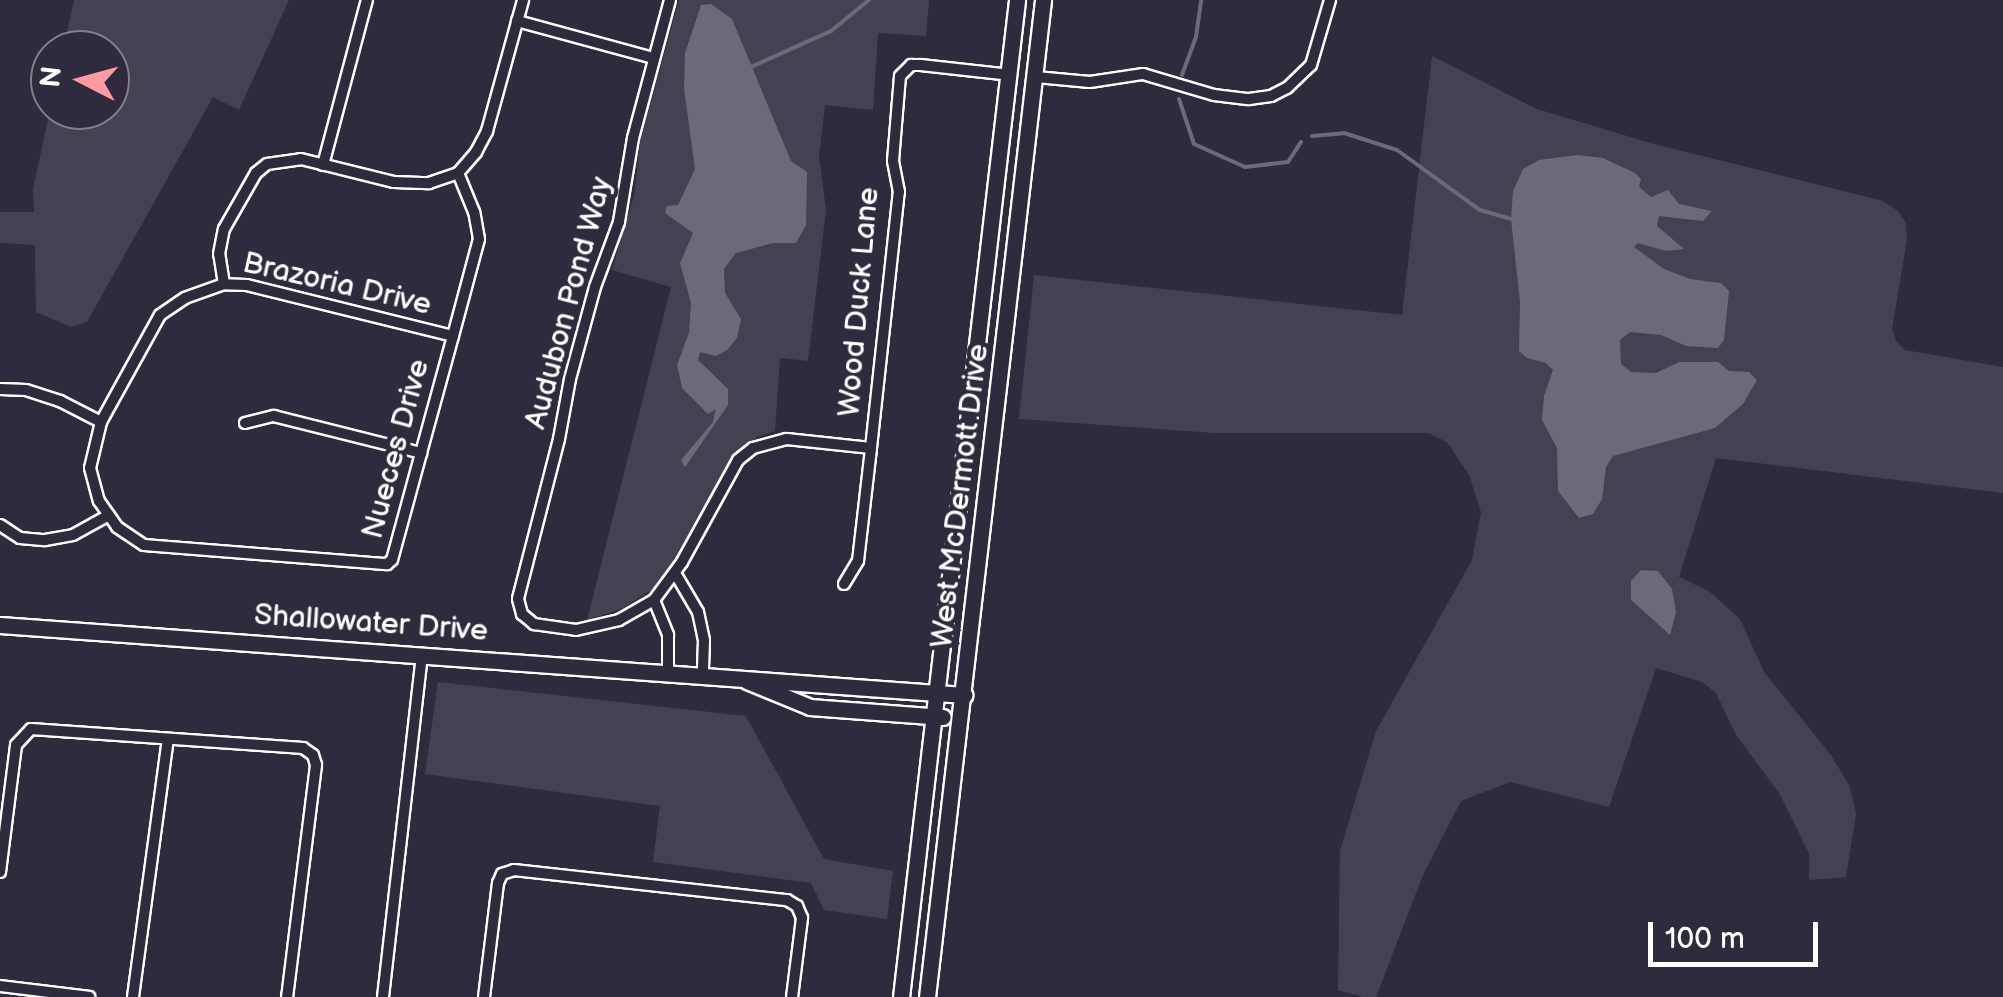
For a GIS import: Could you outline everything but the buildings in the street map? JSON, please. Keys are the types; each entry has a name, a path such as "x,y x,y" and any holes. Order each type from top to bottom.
{"main road":[{"name":"West McDermott Drive","path":"901,997 1017,0"},
{"name":"West McDermott Drive","path":"926,997 962,719 1043,0"},
{"path":"1010,75 1036,78"},
{"name":"Shallowater Drive","path":"0,625 964,695"},
{"name":"Shallowater Drive","path":"738,677 788,701 823,708 962,719"},
{"path":"823,708 833,692 850,686"},
{"path":"922,824 948,828"}],"street":[{"path":"323,164 368,0"},
{"path":"224,284 219,254 224,229 256,173 282,159 323,164 394,182 429,183 458,173 476,152 487,130 522,0"},
{"name":"Audubon Pond Way","path":"654,600 618,620 576,630 534,624 524,617 518,599 587,315 624,202 633,138 670,0"},
{"path":"1036,78 1090,82 1143,74 1214,95 1249,99 1271,96 1287,88 1311,65 1330,0"},
{"path":"517,21 654,58"},
{"name":"Wood Duck Lane","path":"844,584 858,560 872,448 900,192 892,161 900,76 904,69 920,64 1010,75"},
{"name":"Nueces Drive","path":"109,515 144,545 174,551 387,564 479,239 474,212 458,173"},
{"name":"Brazoria Drive","path":"100,422 160,316 185,298 224,284 248,284 452,336"},
{"path":"0,389 26,390 60,401 100,422 90,468 99,501 109,515 73,535 45,540 20,538 0,526"},
{"path":"246,424 274,416 421,453"},
{"path":"668,671 668,636 654,600 675,573 738,460 753,448 787,439 872,448"},
{"path":"675,573 698,612 704,640 703,674"},
{"path":"383,997 422,655"},
{"path":"0,872 16,744 24,733 44,728 292,746 314,755 315,779 287,997"},
{"path":"133,997 168,739"},
{"path":"484,997 498,883 506,872 787,900 797,906 802,918 792,997"},
{"path":"0,986 89,997"}],"shaded area":[{"path":"74,0 289,0 239,110 213,97 87,322 71,327 36,312 35,245 0,243 0,212 34,212 33,189 46,130 130,130 130,30 67,30"},
{"path":"679,0 929,0 926,36 878,33 873,110 825,105 819,156 826,210 808,361 780,358 775,431 757,437 734,455 671,568 653,589 621,609 587,620 671,287 612,270 634,196 640,143"},
{"path":"711,4 732,19 791,161 807,172 806,225 796,243 773,243 736,253 724,269 725,293 741,319 737,338 716,356 700,352 698,360 728,389 728,405 685,467 681,460 713,422 716,409 708,414 682,388 677,365 689,333 691,303 680,263 693,233 665,213 667,206 678,205 695,169 684,89 685,53 701,5"},
{"path":"1432,56 1537,109 1654,144 1883,201 1898,211 1906,223 1907,240 1892,329 1896,341 1905,350 2003,367 2003,493 1716,458 1679,577 1710,592 1740,619 1764,672 1831,755 1850,787 1856,814 1846,877 1809,880 1809,854 1799,833 1779,793 1736,735 1716,693 1702,682 1656,668 1609,807 1510,782 1461,801 1423,875 1376,997 1363,997 1338,990 1340,851 1376,731 1472,560 1481,512 1469,475 1447,442 1428,433 1214,433 1019,419 1034,275 1402,315"},
{"path":"1577,155 1603,158 1635,173 1641,179 1639,187 1651,197 1668,190 1679,204 1712,211 1703,221 1659,216 1657,226 1684,249 1666,251 1638,243 1634,247 1664,269 1690,279 1721,283 1729,291 1724,340 1718,348 1686,346 1661,335 1630,332 1620,340 1621,364 1631,372 1656,373 1679,362 1718,362 1729,371 1749,372 1757,380 1743,404 1715,428 1613,456 1606,467 1602,499 1593,514 1579,518 1558,491 1557,448 1542,420 1544,396 1553,370 1519,351 1520,302 1511,219 1513,191 1523,169 1539,160"},
{"path":"1641,570 1658,571 1672,589 1676,612 1670,635 1631,600 1631,581"},
{"path":"438,682 746,716 824,859 893,871 887,919 824,910 811,883 653,862 660,806 425,774"}],"waterway":[{"path":"751,67 831,31 869,0"},
{"path":"1182,75 1196,37 1201,0"},
{"path":"1179,99 1194,144 1245,167 1288,162 1301,142"},
{"path":"1312,136 1344,133 1397,150 1480,210 1511,219"}]}
